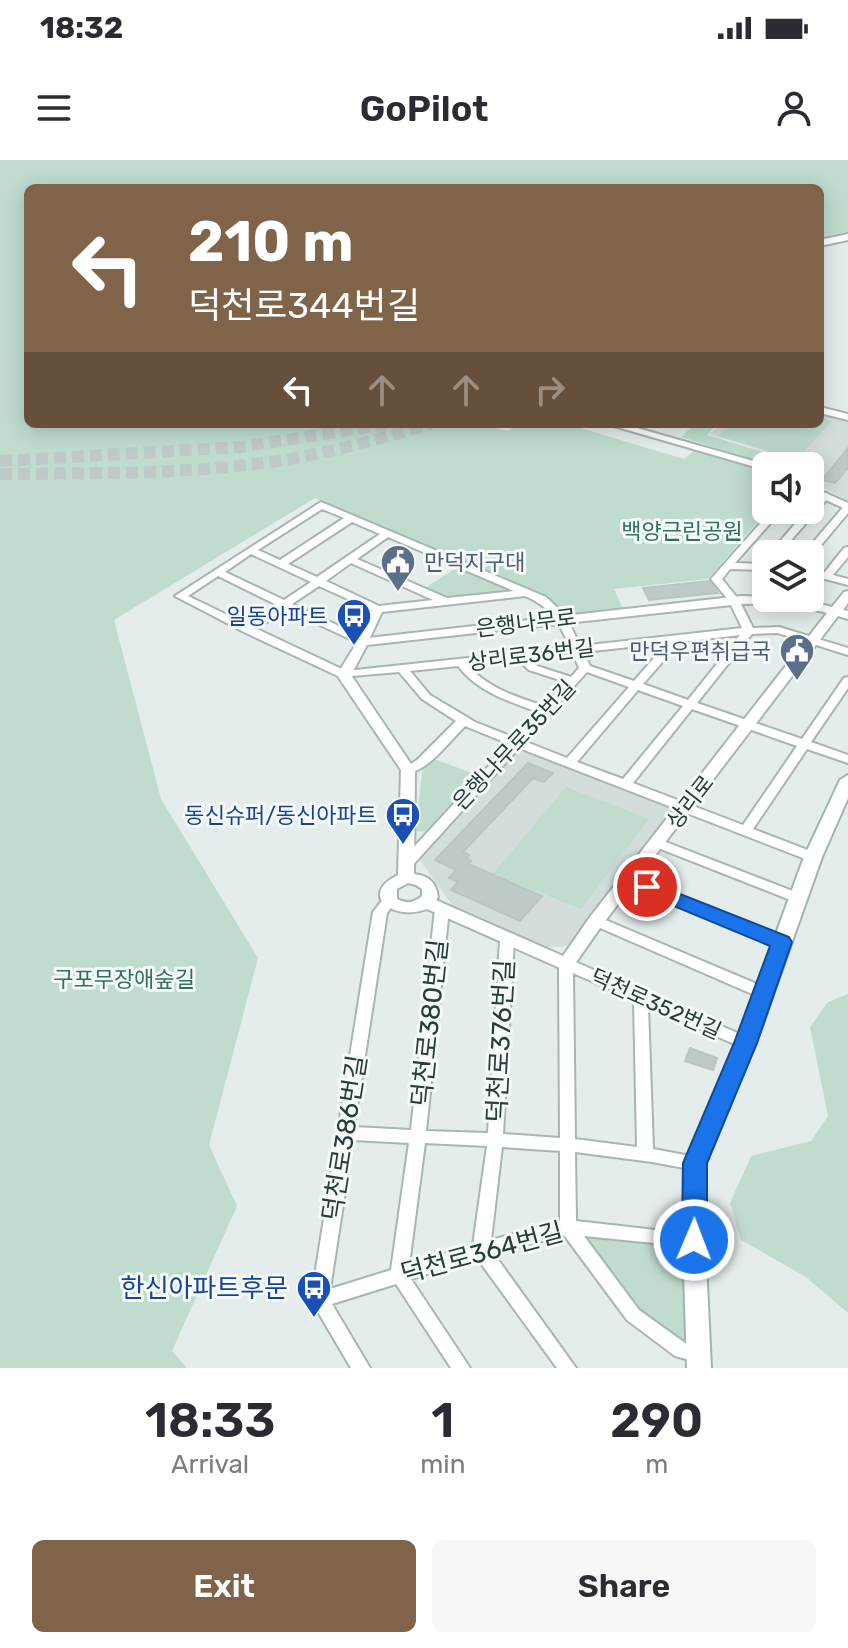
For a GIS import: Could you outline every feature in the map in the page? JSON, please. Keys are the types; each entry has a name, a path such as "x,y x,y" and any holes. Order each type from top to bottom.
{"main road":[{"path":"824,242 848,237"},
{"path":"699,1361 694,1240 695,1163 746,1043 813,857 848,780"}],"street":[{"path":"824,411 848,417"},
{"path":"626,428 752,463"},
{"path":"786,540 825,496 848,507 820,540"},
{"path":"562,618 550,605 525,592 321,505 180,596 344,675 408,770 406,871 389,886 389,901 407,908 426,902 566,964 568,1227 633,1315 699,1361"},
{"path":"281,564 351,518"},
{"path":"626,784 749,631 734,600 716,579 764,524"},
{"path":"248,630 388,533"},
{"path":"827,576 848,550"},
{"path":"252,551 378,609 525,592"},
{"path":"349,559 444,601"},
{"path":"726,566 752,565"},
{"path":"217,572 363,642"},
{"path":"824,575 848,582"},
{"name":"상리로","path":"566,964 813,641 842,613 848,595"},
{"name":"은행나무로","path":"363,642 734,600 787,599 842,613"},
{"path":"344,675 378,609"},
{"name":"은행나무로35번길","path":"406,871 516,742 585,668 562,618"},
{"name":"상리로36번길","path":"344,675 749,631 779,630 848,652"},
{"path":"570,762 676,640"},
{"path":"520,656 533,668 573,681"},
{"path":"461,663 483,684 546,711"},
{"path":"585,668 848,759"},
{"path":"403,670 426,697 463,721 813,857"},
{"path":"745,831 848,680"},
{"path":"408,770 421,763 463,721"},
{"path":"658,843 798,898"},
{"path":"406,871 425,883 430,892 426,902"},
{"path":"628,880 781,942"},
{"name":"덕천로386번길","path":"320,1300 380,912 389,901"},
{"name":"덕천로380번길","path":"399,1275 418,1137 442,909"},
{"path":"596,921 764,993"},
{"name":"덕천로376번길","path":"481,1250 495,1141 507,940"},
{"name":"덕천로352번길","path":"566,964 746,1043"},
{"path":"641,997 645,1153"},
{"name":"덕천로380번길","path":"346,1133 418,1137"},
{"name":"덕천로376번길","path":"418,1137 495,1141"},
{"path":"495,1141 645,1153 695,1163"},
{"name":"덕천로364번길","path":"320,1300 481,1250 568,1227 694,1240"},
{"path":"481,1250 567,1368"},
{"path":"399,1275 461,1368"},
{"path":"320,1300 361,1368"}],"shaded area":[{"path":"824,415 848,421 848,501 824,488 824,452 768,452 710,434 717,428 824,428"},
{"path":"516,748 526,749 669,806 674,812 573,944 545,947 451,904 418,857"}],"green space":[{"name":"구포무장애숲길","path":"0,160 848,160 848,232 824,237 824,184 24,184 24,428 495,428 509,431 512,428 580,428 684,459 696,449 752,467 752,524 756,524 708,579 614,589 623,609 568,615 542,595 315,498 114,620 161,799 258,958 209,1145 237,1206 172,1351 187,1368 0,1368"},
{"path":"824,419 832,421 803,452 773,452 718,436 727,428 824,428"},
{"path":"691,428 713,428 707,435 763,452 752,452 752,459 681,437"},
{"path":"459,566 514,590 448,599 424,589"},
{"path":"431,758 480,776 428,832 415,831 423,767"},
{"path":"566,787 649,819 581,909 493,874"},
{"path":"848,994 848,1313 806,1277 741,1240 730,1203 751,1156 811,1141 828,1116 810,1027 828,1002"},
{"path":"573,1231 691,1244 695,1349 634,1313"}],"building":[{"path":"848,448 848,468 835,483 824,480"},
{"path":"709,581 718,593 649,600 643,588"},
{"path":"528,763 553,773 544,782 533,778 463,852 469,855 466,858 471,861 468,864 542,896 520,921 451,890 458,882 449,878 456,870 435,860"},
{"path":"690,1048 717,1058 713,1070 685,1061"}],"tunnel":[{"path":"0,461 242,447 361,428"},
{"path":"0,474 138,472 242,466 335,450 417,428"}],"place":[{"name":"만덕지구대","path":"398,593"},
{"name":"일동아파트","path":"354,647"},
{"name":"만덕우편취급국","path":"797,682"},
{"name":"동신슈퍼/동신아파트","path":"403,846"},
{"name":"한신아파트후문","path":"314,1319"}],"route":[{"path":"647,887 781,942 746,1043 695,1163 694,1240"}],"park label":[{"name":"백양근린공원","path":"682,531"}]}
